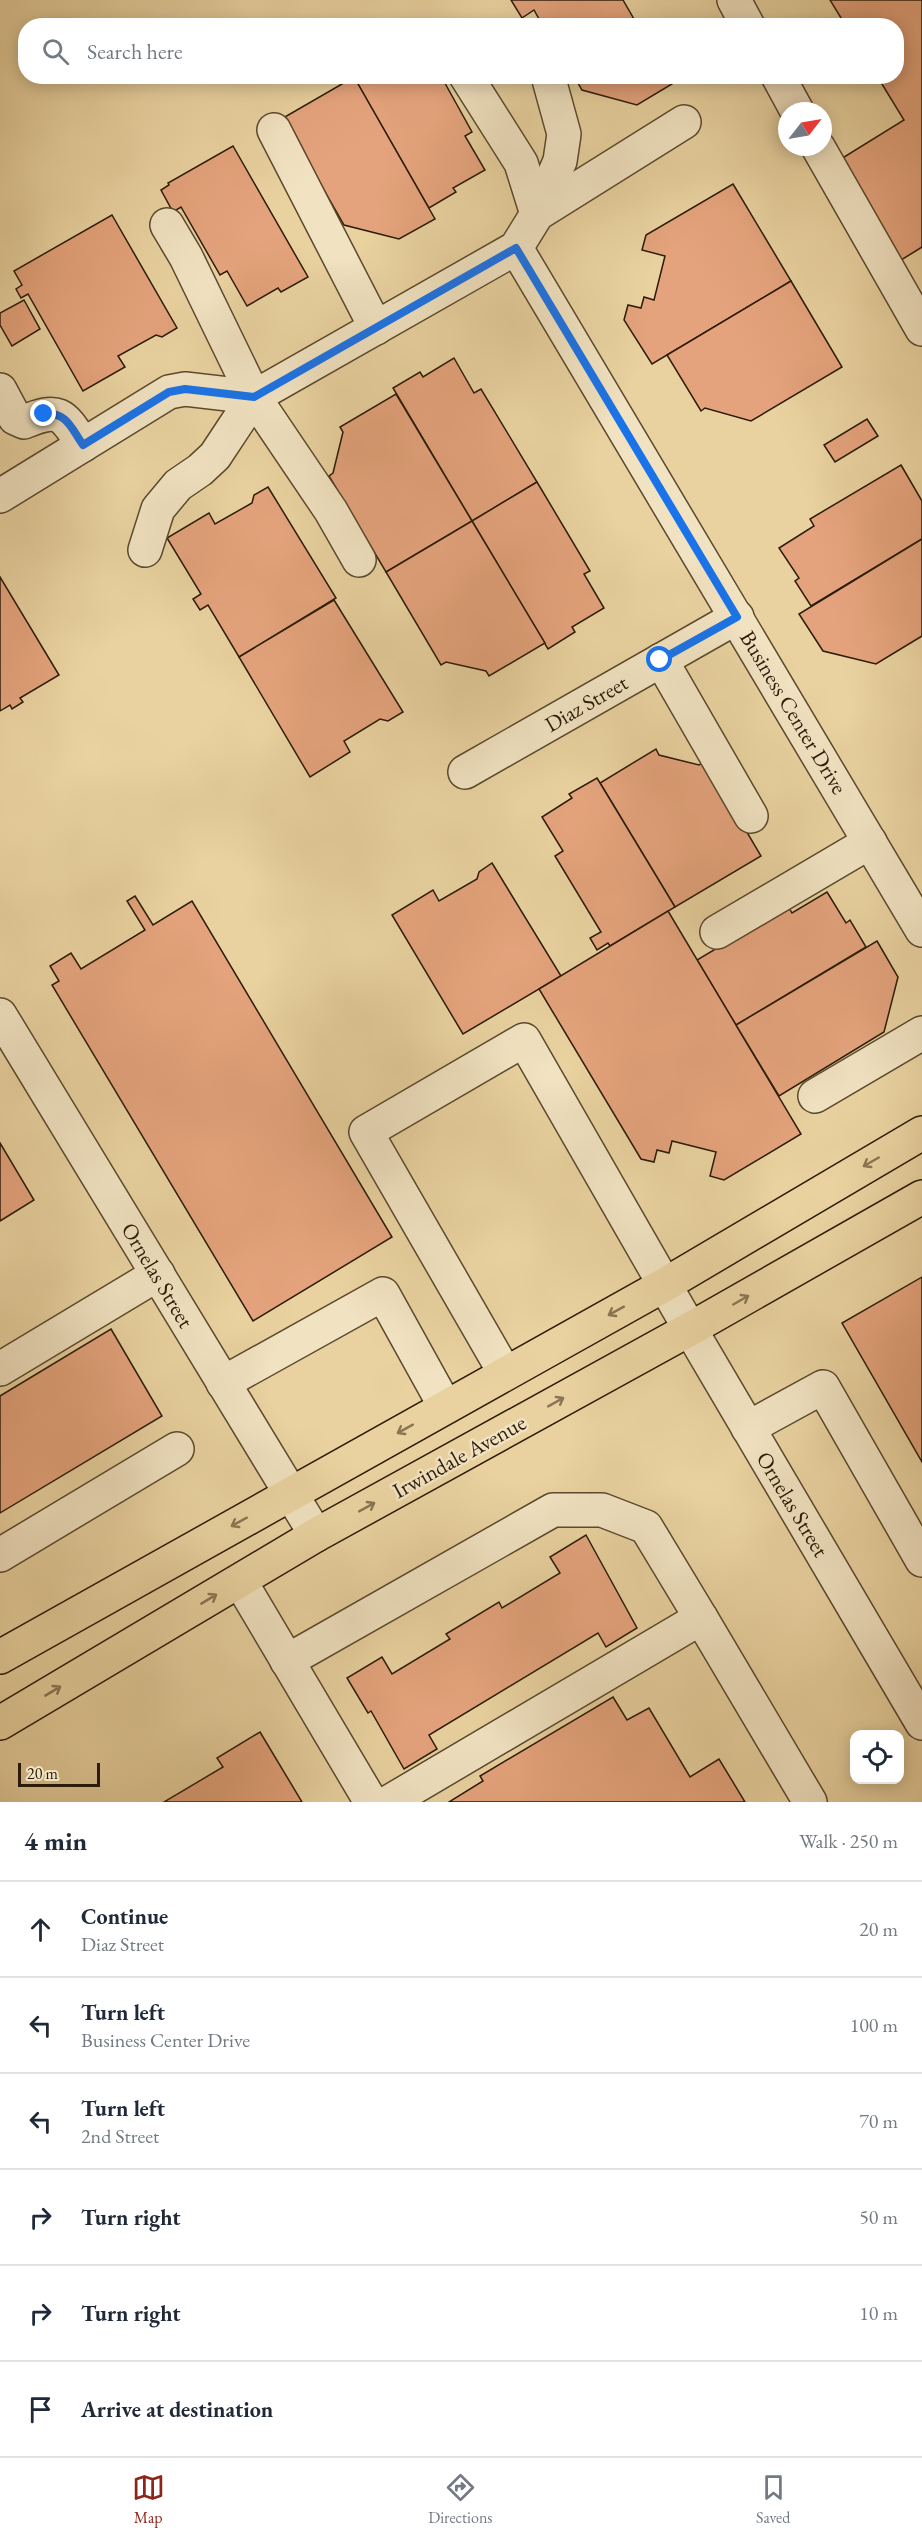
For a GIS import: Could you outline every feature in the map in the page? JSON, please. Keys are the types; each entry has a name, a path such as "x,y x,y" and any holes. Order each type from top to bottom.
{"main road":[{"path":"1,1653 666,1284 922,1132"},
{"name":"Irwindale Avenue","path":"0,1723 316,1535 690,1329 922,1197"}],"street":[{"path":"734,0 744,18"},
{"path":"471,84 521,163 537,214"},
{"path":"145,550 158,509 178,485 215,456 254,397 516,248 537,214 560,161 564,134 550,84"},
{"path":"782,84 792,102"},
{"path":"537,214 684,122"},
{"path":"274,130 376,328"},
{"path":"823,156 922,329"},
{"path":"167,225 186,257 254,397 330,511 359,560"},
{"name":"Business Center Drive","path":"516,248 922,930"},
{"path":"0,496 169,392 185,389 254,397"},
{"path":"0,390 15,418 24,422 44,414 57,413 67,421 83,445"},
{"name":"Diaz Street","path":"465,772 737,617"},
{"path":"660,660 751,816"},
{"path":"717,932 870,842"},
{"name":"Ornelas Street","path":"0,1015 316,1535"},
{"path":"815,1096 922,1033"},
{"name":"Ornelas Street","path":"505,1372 366,1132 524,1040 690,1329 922,1723"},
{"path":"0,1369 158,1274"},
{"path":"223,1383 383,1294 445,1406"},
{"path":"748,1428 823,1387 922,1560"},
{"path":"0,1555 177,1449"},
{"path":"287,1661 553,1510 602,1510 646,1527 810,1802"},
{"path":"240,1581 371,1802"},
{"path":"389,1802 701,1618"}],"building":[{"path":"511,0 623,0 633,18 538,18 534,10 522,18"},
{"path":"830,0 922,0 922,247 898,262 836,162 904,120 882,84 904,84 904,18 841,18"},
{"path":"342,84 358,84 435,219 399,239 344,225 283,118"},
{"path":"358,84 445,84 472,132 465,136 485,170 453,188 456,192 429,208"},
{"path":"579,84 672,84 637,105 582,90"},
{"path":"233,146 308,277 281,292 278,288 247,306 227,271 220,275 181,207 173,212 161,190 169,185 168,183"},
{"path":"733,184 791,281 652,364 624,320 628,305 641,308 644,297 654,300 665,256 642,250 646,235"},
{"path":"112,215 177,328 162,337 156,335 118,356 125,367 83,391 28,294 21,298 16,289 22,285 14,271"},
{"path":"791,281 842,367 751,421 705,408 701,411 667,355"},
{"path":"24,300 40,329 12,346 0,325 0,313"},
{"path":"454,358 474,393 481,389 537,482 472,521 393,388 420,372 423,377"},
{"path":"396,394 472,521 386,572 329,476 333,473 343,432 340,427"},
{"path":"867,419 878,436 835,462 824,445"},
{"path":"901,465 922,501 922,539 811,606 795,581 799,578 779,548 814,526 810,519"},
{"path":"537,482 590,571 584,574 604,608 572,627 575,632 548,649 472,521"},
{"path":"268,487 336,598 239,657 208,605 200,610 193,599 201,594 167,538 209,513 215,524 252,503 254,495"},
{"path":"472,521 545,643 489,676 486,671 446,662 441,665 386,572"},
{"path":"922,539 922,636 876,664 823,651 799,614"},
{"path":"0,577 59,675 20,698 23,702 12,709 10,705 0,711"},
{"path":"334,600 403,712 388,721 380,719 344,741 350,752 310,777 239,657"},
{"path":"656,749 659,755 699,765 705,761 761,856 675,907 600,783"},
{"path":"597,778 675,907 610,946 608,943 597,950 590,938 601,932 555,856 563,851 542,817 572,798 569,794"},
{"path":"492,863 561,976 463,1034 392,915 433,890 439,901 477,879 479,872"},
{"path":"827,892 846,923 850,920 866,947 736,1025 697,960 788,906 792,913"},
{"path":"135,896 153,925 192,901 392,1237 253,1321 52,985 59,981 50,966 71,953 81,969 145,930 127,901"},
{"path":"668,911 801,1134 724,1180 710,1176 716,1152 672,1141 669,1153 657,1150 654,1162 641,1159 539,989"},
{"path":"877,941 898,977 884,1032 779,1096 736,1025"},
{"path":"0,1143 34,1200 0,1221"},
{"path":"922,1277 922,1462 842,1323"},
{"path":"111,1329 162,1416 0,1513 0,1396"},
{"path":"586,1535 637,1628 606,1647 598,1633 429,1735 437,1749 404,1769 371,1711 368,1713 347,1678 382,1657 392,1674 450,1639 446,1634 499,1602 502,1608 560,1573 550,1557"},
{"path":"613,1697 627,1720 649,1708 690,1777 719,1759 745,1802 449,1802 483,1781 480,1776"},
{"path":"260,1732 302,1802 164,1802 223,1767 217,1758"}],"route":[{"path":"44,414 57,413 67,421 83,445 169,392 185,389 254,397 516,248 737,617 660,660"}]}
